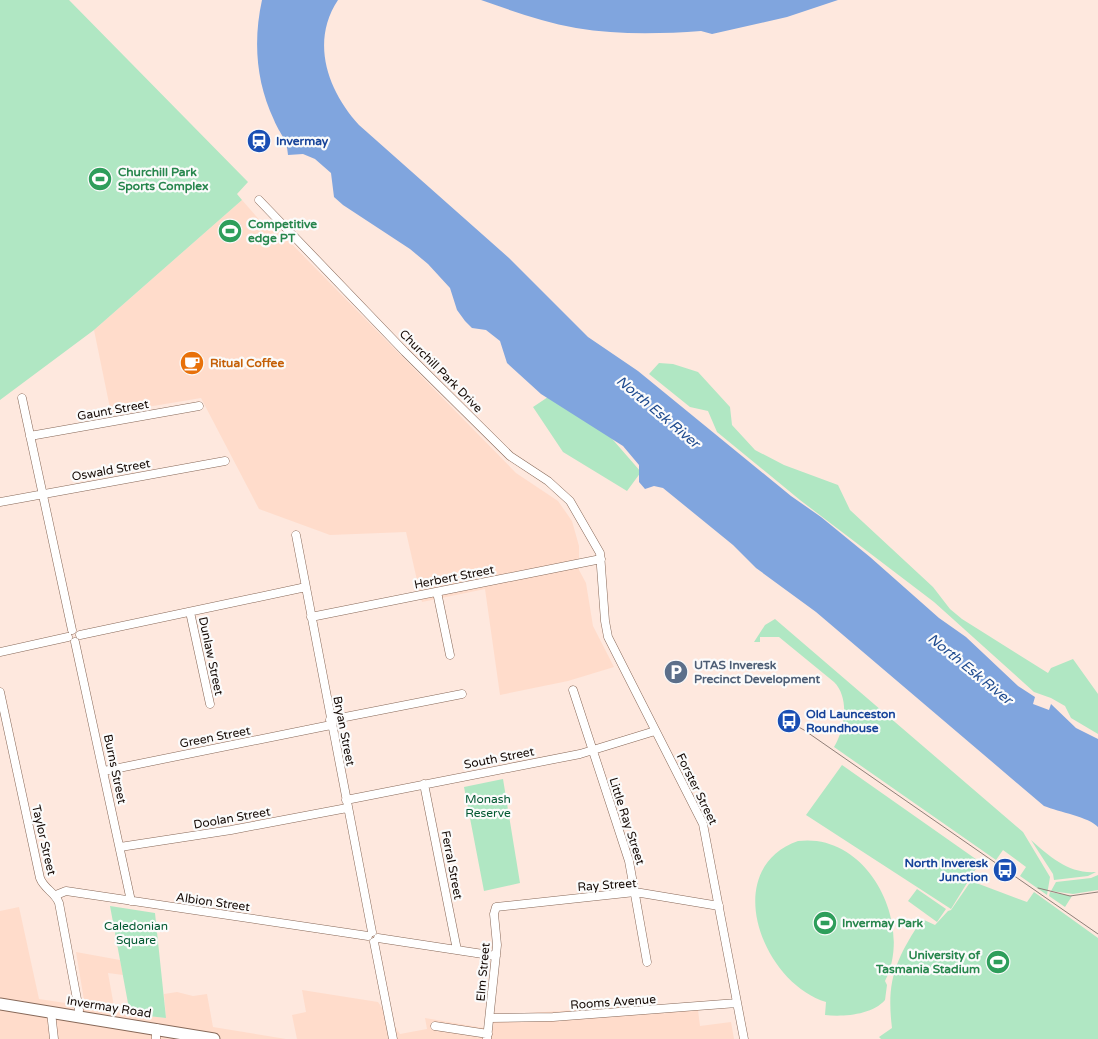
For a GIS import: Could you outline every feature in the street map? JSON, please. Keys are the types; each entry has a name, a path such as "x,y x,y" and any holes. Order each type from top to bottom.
{"main road":[{"name":"Invermay Road","path":"0,1004 78,1017 156,1034 214,1039"}],"street":[{"name":"Churchill Park Drive","path":"259,200 405,352 510,456 564,495 596,543 601,559"},
{"path":"22,398 72,630 78,631 74,638"},
{"name":"Gaunt Street","path":"30,436 199,406"},
{"name":"Oswald Street","path":"0,502 225,461"},
{"name":"Bryan Street","path":"296,535 394,1039"},
{"name":"Herbert Street","path":"311,617 601,559"},
{"name":"Forster Street","path":"601,559 604,611 608,637 703,824 744,1039"},
{"path":"0,652 74,638 306,587"},
{"path":"437,592 450,655"},
{"name":"Dunlaw Street","path":"190,612 210,704"},
{"name":"Burns Street","path":"74,638 131,901"},
{"name":"Little Ray Street","path":"573,690 629,861 646,962"},
{"name":"Taylor Street","path":"0,692 40,878 42,884 56,895"},
{"name":"Green Street","path":"104,771 462,694"},
{"name":"South Street","path":"347,804 424,784 593,750 655,731"},
{"name":"Ferral Street","path":"424,784 457,950"},
{"name":"Doolan Street","path":"120,847 231,830 347,804"},
{"name":"Albion Street","path":"56,895 66,891 496,956"},
{"name":"Ray Street","path":"496,907 635,892 719,906"},
{"path":"56,895 79,1010 78,1017"},
{"name":"Elm Street","path":"488,1037 496,956 496,907"},
{"name":"Rooms Avenue","path":"490,1018 553,1017 737,1003"},
{"path":"51,1012 54,1039"},
{"path":"435,1026 488,1037"}],"shaded area":[{"path":"242,200 269,231 279,231 516,473 558,501 572,521 579,546 579,570 586,583 593,626 614,667 568,681 500,695 485,589 422,602 406,532 330,535 259,509 201,398 111,413 94,330"},
{"path":"19,907 39,999 85,1006 76,952 120,960 123,975 108,973 115,1012 166,1018 164,994 177,992 193,996 207,994 213,1027 286,1039 0,1039 0,911"},
{"path":"302,990 378,1002 400,1034 427,1029 425,1018 484,1028 496,1015 690,1003 698,1010 700,1026 731,1022 734,1039 297,1039 292,1015 306,1012"}],"green space":[{"name":"Churchill Park Sports Complex","path":"0,0 69,0 248,182 237,194 242,200 94,330 0,400"},
{"path":"659,363 673,364 698,372 730,407 732,425 755,450 784,465 838,485 850,510 933,587 950,609 962,619 1048,673 1051,668 1073,659 1098,694 1098,734 1071,718 1065,706 1051,698 1034,692 934,602 800,500 717,432 708,411 690,407 649,374"},
{"path":"551,395 607,433 641,472 627,491 563,452 533,407"},
{"path":"775,619 1023,832 1050,877 1047,895 1020,876 1026,867 1003,850 996,860 834,747 841,732 844,714 844,705 839,689 834,682 779,637 760,637 760,642 754,642 765,625"},
{"path":"842,765 980,862 951,909 806,815"},
{"name":"Monash Reserve","path":"503,779 520,883 484,891 464,787"},
{"path":"1031,840 1060,863 1077,870 1096,872 1088,876 1054,880 1053,874"},
{"name":"Invermay Park","path":"798,841 823,842 845,851 864,866 879,886 889,909 893,934 892,958 885,981 887,985 885,1000 873,1009 857,1014 825,1015 826,1002 803,991 784,973 768,950 758,925 755,899 760,875 774,855"},
{"path":"1098,875 1098,890 1073,894 1051,891 1056,882 1091,878"},
{"name":"University of Tasmania Stadium","path":"971,881 1027,902 1034,892 1098,938 1098,1039 881,1039 879,1037 892,1028 890,996 892,983 900,958 913,933 922,919 935,925 951,910"},
{"path":"917,889 946,909 937,922 908,901"},
{"path":"1050,892 1072,896 1065,907 1049,896"},
{"name":"Caledonian Square","path":"110,906 155,913 166,1018 130,1014"}],"water":[{"name":"North Esk River","path":"262,0 338,0 325,32 326,66 331,82 339,97 359,125 509,258 588,337 638,371 791,496 821,517 870,557 939,618 966,637 1018,686 1035,697 1033,704 1049,710 1051,704 1076,728 1098,739 1098,827 1088,820 1044,806 816,612 756,568 733,545 663,488 654,486 645,489 639,482 639,465 623,446 541,394 507,363 500,341 486,330 472,328 465,321 457,310 450,288 428,264 410,249 343,205 334,197 331,173 315,159 303,154 288,155 285,140 268,106 260,76 257,46"},
{"path":"481,0 838,0 787,17 712,34 701,31 623,33 576,28 516,12"}],"tram line":[{"path":"784,719 804,730 1098,934"},
{"path":"1038,888 1070,896 1098,892"}],"place":[{"name":"Invermay","path":"259,141"},
{"name":"Churchill Park Sports Complex","path":"100,179"},
{"name":"Competitive edge PT","path":"230,231"},
{"name":"Ritual Coffee","path":"192,363"},
{"name":"UTAS Inveresk Precinct Development","path":"676,672"},
{"name":"Old Launceston Roundhouse","path":"789,721"},
{"name":"North Inveresk Junction","path":"1005,870"},
{"name":"Invermay Park","path":"825,923"},
{"name":"University of Tasmania Stadium","path":"998,962"}]}
